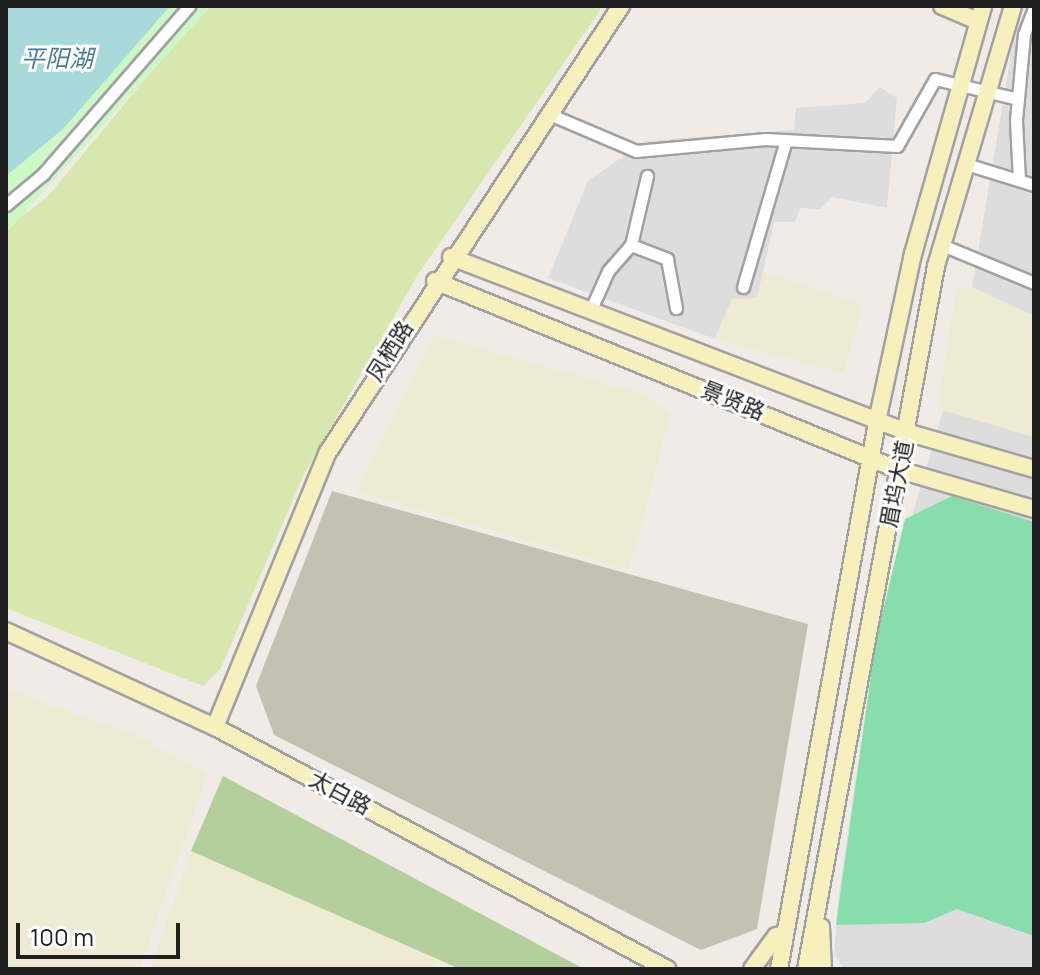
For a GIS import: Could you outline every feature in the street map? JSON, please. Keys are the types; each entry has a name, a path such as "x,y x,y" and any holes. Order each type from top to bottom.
{"main road":[{"name":"凤栖路","path":"215,727 328,452 435,281 621,6"},
{"path":"942,6 980,14"},
{"name":"眉坞大道","path":"806,969 942,245 1013,6"},
{"name":"眉坞大道","path":"779,969 787,909 878,417 980,14"},
{"name":"景贤路","path":"451,257 592,307 878,417 906,432 1034,469"},
{"name":"景贤路","path":"435,281 899,470 1034,509"},
{"name":"太白路","path":"6,631 215,727 667,969"},
{"path":"821,899 823,969"},
{"path":"752,969 768,956 787,909"}],"street":[{"path":"6,205 43,174 189,6"},
{"path":"1019,180 1018,99 1034,8"},
{"path":"549,114 636,151 786,140 897,146 935,79 961,84 985,95 1018,99"},
{"path":"743,287 786,140"},
{"path":"966,164 1034,185"},
{"path":"592,307 608,271 631,245 647,176"},
{"path":"631,245 667,259 676,308"},
{"path":"942,245 1034,283"}],"shaded area":[{"path":"1034,6 1034,316 972,287 1013,43"},
{"path":"880,87 897,98 887,208 832,197 820,209 800,208 795,222 774,222 757,299 732,299 715,339 548,278 588,181 645,141 794,130 796,108 865,103"},
{"path":"763,272 863,306 843,373 715,339 732,299 757,298"},
{"path":"972,287 1034,317 1034,437 943,410 939,401 956,289"},
{"path":"434,335 646,395 670,416 629,570 356,491"},
{"path":"943,410 1034,437 1034,969 844,969 834,955 839,892 876,640"},
{"path":"332,491 808,624 757,929 701,950 274,735 256,686"},
{"path":"6,689 131,733 207,774 140,969 6,969"},
{"path":"191,851 438,961 436,969 151,969"}],"green space":[{"name":"平阳湖","path":"6,6 211,6 6,233"},
{"path":"206,6 603,6 417,276 303,476 221,668 203,686 6,608 6,229 49,195"},
{"path":"952,496 1034,522 1034,936 957,909 924,923 836,925 876,640 905,519"},
{"path":"223,776 584,969 460,969 191,851"}],"water":[{"name":"平阳湖","path":"6,6 170,6 63,129 6,176"}]}
